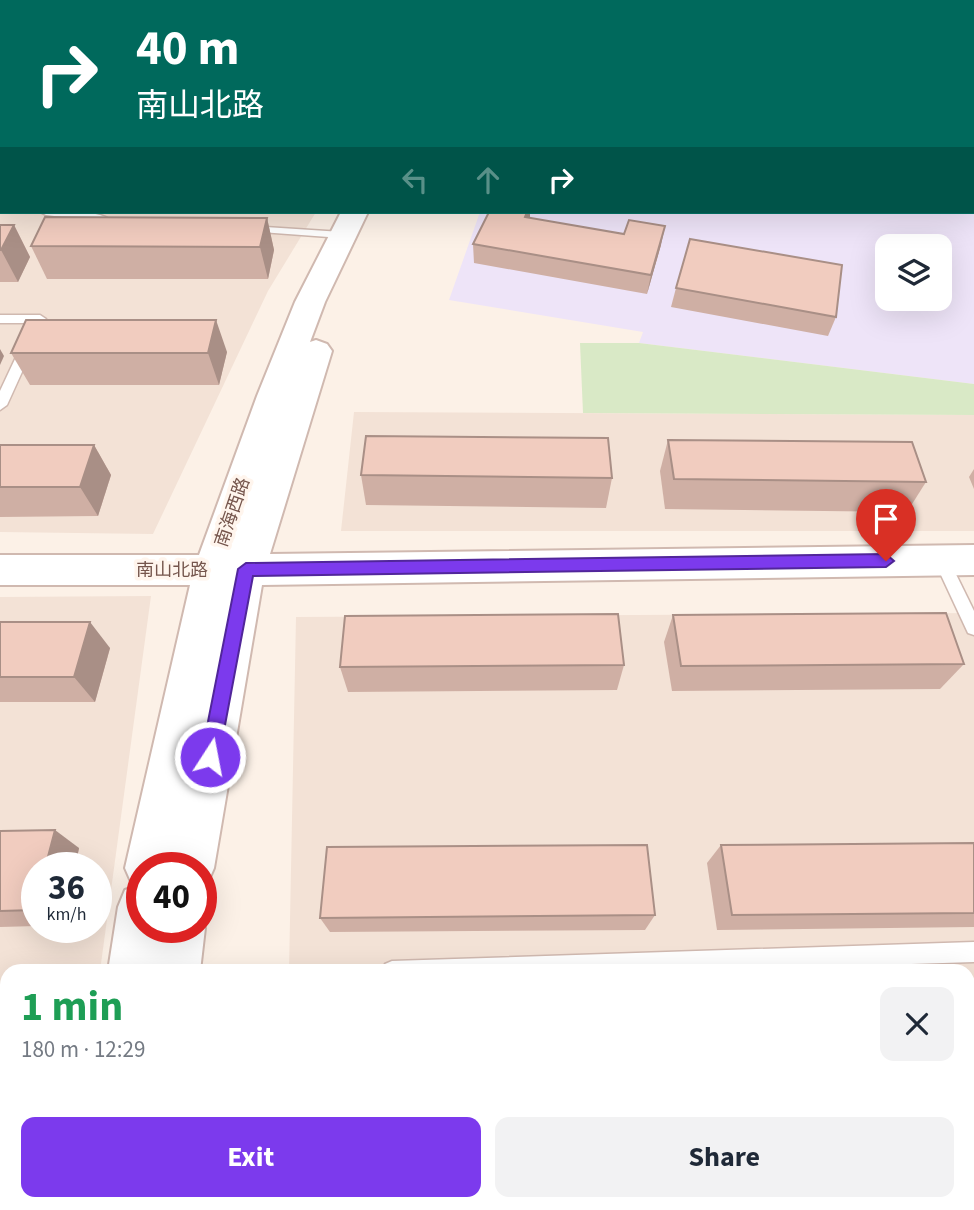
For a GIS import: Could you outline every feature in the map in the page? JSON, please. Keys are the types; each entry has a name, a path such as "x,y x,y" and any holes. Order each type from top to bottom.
{"street":[{"name":"南海西路","path":"193,852 229,570 313,359 375,214"},
{"name":"南海西路","path":"152,852 277,384 310,302 348,223"},
{"name":"南山北路","path":"0,570 229,570 958,560"},
{"path":"133,964 136,943"},
{"path":"176,964 179,943"}],"lane":[{"path":"68,214 114,220"},
{"path":"235,228 348,223"},
{"path":"0,319 40,320 0,405"},
{"path":"958,560 974,628"},
{"path":"606,964 974,952"}],"shaded area":[{"path":"0,214 315,214 268,291 153,534 0,532"},
{"path":"479,214 974,214 974,384 639,343 643,332 449,300"},
{"path":"354,412 974,415 974,531 341,531"},
{"path":"151,596 112,883 112,852 21,852 21,943 104,943 101,964 0,964 0,597"},
{"path":"974,613 974,964 289,964 296,617"}],"green space":[{"path":"580,343 639,343 974,384 974,415 583,413"}],"building":[{"path":"488,214 526,214 525,217 624,234 629,220 665,226 651,275 473,244"},
{"path":"45,217 267,218 260,247 31,246"},
{"path":"0,225 14,225 1,250 0,250"},
{"path":"690,239 842,265 836,317 676,288"},
{"path":"26,320 216,320 208,353 11,353"},
{"path":"366,436 608,438 612,478 361,475"},
{"path":"668,440 912,442 926,482 674,479"},
{"path":"0,445 94,445 80,487 0,487"},
{"path":"946,613 964,664 681,666 673,615"},
{"path":"618,614 624,665 340,667 345,616"},
{"path":"0,622 90,622 74,677 0,677"},
{"path":"55,830 49,852 21,852 21,910 0,911 0,831"},
{"path":"974,843 974,913 732,915 721,845"},
{"path":"647,845 655,915 320,918 327,847"}],"route":[{"path":"210,757 246,569 886,561"}]}
